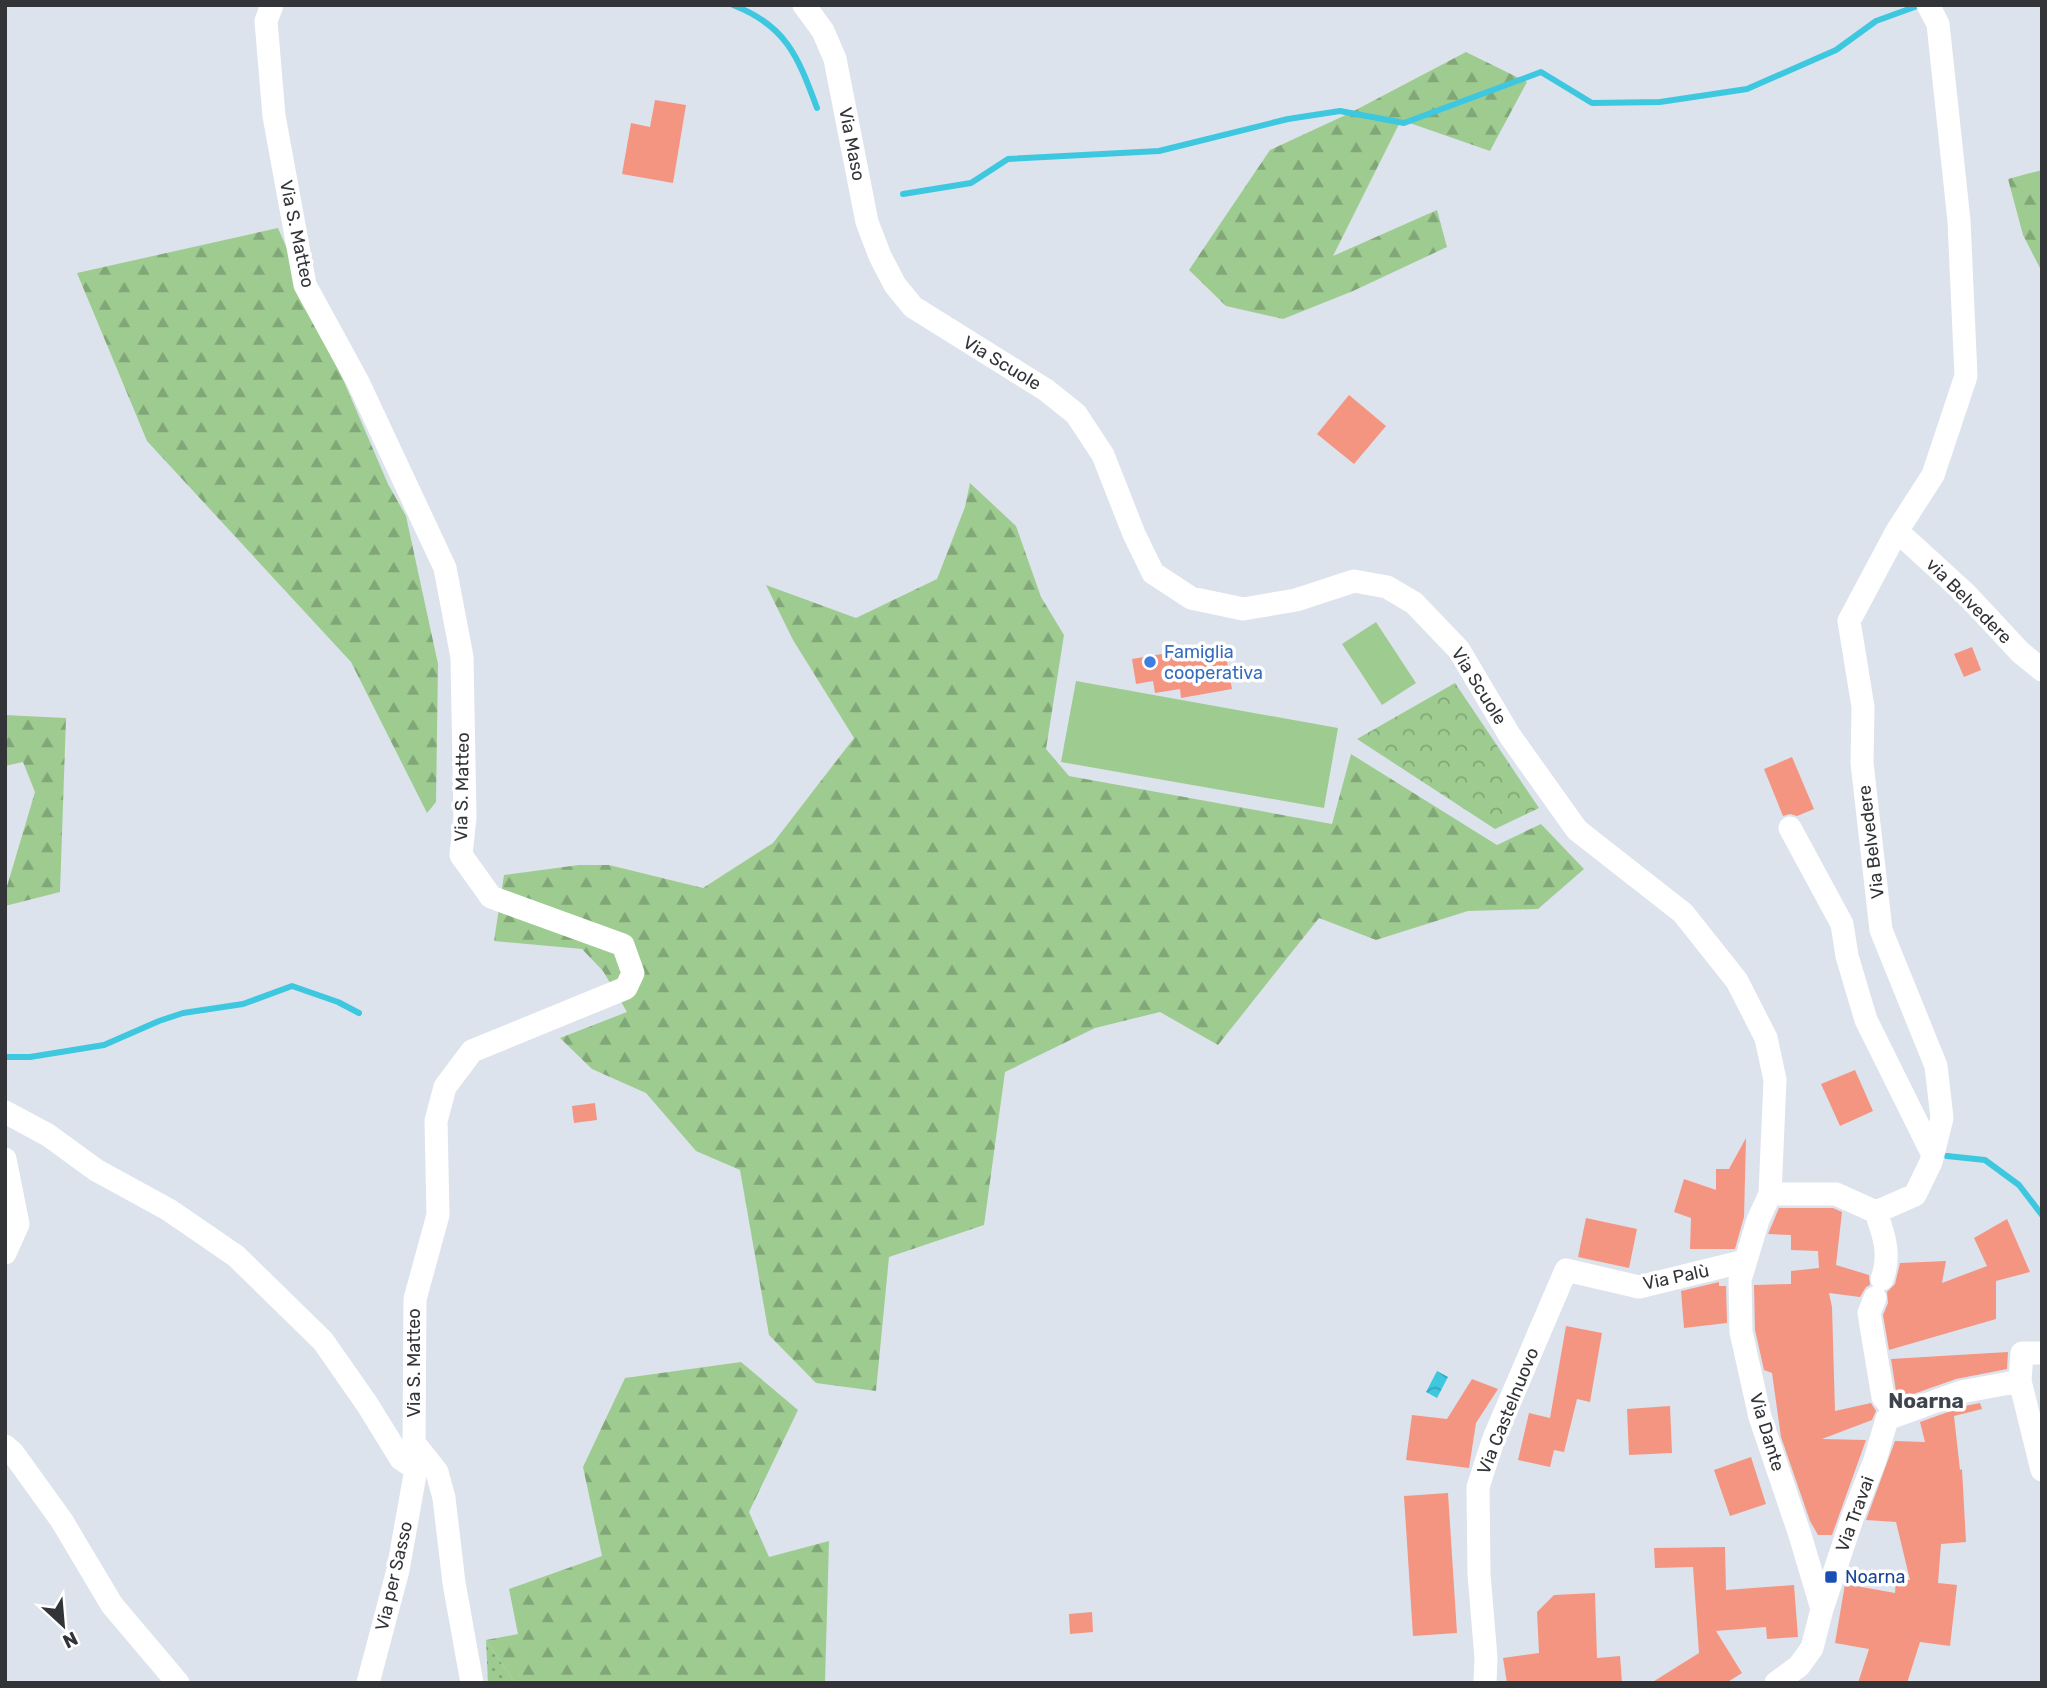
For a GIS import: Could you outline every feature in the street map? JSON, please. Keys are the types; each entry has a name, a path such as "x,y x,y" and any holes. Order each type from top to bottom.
{"street":[{"name":"Via S. Matteo","path":"272,5 266,21 274,117 305,285 358,382 445,568 462,657 465,817 461,855 491,897 623,945 633,973 626,988 472,1051 444,1087 436,1121 438,1215 415,1299 416,1469"},
{"name":"Via Maso","path":"804,5 823,31 835,59 867,222 895,285"},
{"name":"Via Belvedere","path":"1876,1212 1915,1195 1933,1154 1942,1118 1936,1066 1881,930 1861,763 1863,707 1849,621 1897,531 1933,475 1966,376 1959,221 1933,15"},
{"name":"Via Scuole","path":"895,285 914,307 1046,390 1076,414 1103,456 1134,534 1153,573 1191,598 1243,609 1296,600 1354,582 1387,587 1414,603 1459,650 1510,736 1577,830 1683,912 1737,981 1766,1038 1775,1080 1770,1194"},
{"name":"via Belvedere","path":"1897,531 1967,595 2020,652 2042,670"},
{"path":"1790,828 1842,924 1847,957 1866,1020 1933,1154"},
{"path":"5,1112 48,1135 96,1170 169,1210 236,1256 323,1341 367,1404 401,1460 416,1469"},
{"path":"5,1159 18,1224 5,1253"},
{"path":"1770,1194 1836,1194 1876,1212 1887,1242 1885,1270 1869,1313 1883,1397 1893,1417 1961,1392 2020,1381"},
{"name":"Via Dante","path":"1770,1194 1758,1220 1740,1280 1741,1332 1760,1417 1822,1609"},
{"name":"Via Palù","path":"1566,1270 1639,1287 1745,1261"},
{"name":"Via Castelnuovo","path":"1485,1683 1486,1658 1479,1574 1478,1487 1494,1438 1566,1270"},
{"path":"2042,1353 2022,1353 2020,1381 2042,1470"},
{"name":"Via Travai","path":"1822,1609 1853,1516 1893,1417"},
{"path":"414,1443 438,1472 472,1683"},
{"path":"5,1446 13,1453 62,1521 112,1605 178,1683"},
{"name":"Via per Sasso","path":"368,1683 398,1570 416,1469"},
{"path":"1776,1683 1801,1674 1812,1648 1822,1609"}],"green space":[{"path":"1466,52 1527,82 1490,151 1401,120 1333,256 1437,210 1447,247 1353,291 1283,319 1226,306 1189,270 1270,150 1350,113"},
{"path":"2042,170 2042,272 2023,235 2008,179"},
{"path":"278,228 388,484 406,516 438,664 436,802 427,813 351,662 147,441 77,273"},
{"path":"970,483 1016,526 1041,597 1064,635 1046,749 1069,776 1332,824 1351,754 1497,845 1541,824 1584,869 1538,909 1468,911 1376,940 1319,918 1218,1045 1160,1012 1095,1028 1005,1072 984,1225 889,1257 876,1391 816,1383 769,1335 740,1170 696,1151 646,1093 592,1069 560,1038 627,1012 603,971 582,949 494,941 504,875 579,865 609,865 703,888 773,843 854,738 793,640 766,585 856,618 937,579 965,507"},
{"path":"1376,622 1416,683 1382,705 1342,644"},
{"path":"1076,681 1338,728 1324,808 1061,762"},
{"path":"1455,683 1539,808 1495,829 1357,739"},
{"path":"5,715 66,718 60,892 5,906 5,893 35,792 23,762 5,766"},
{"path":"741,1362 798,1410 749,1512 769,1557 829,1541 825,1683 515,1683 486,1640 518,1634 509,1589 602,1556 583,1467 625,1378"},
{"path":"486,1640 515,1683 488,1683"}],"water":[{"path":"1437,1371 1448,1377 1437,1398 1426,1392"}],"building":[{"path":"655,100 686,105 673,183 622,174 631,123 650,127"},
{"path":"1349,395 1386,426 1354,464 1317,434"},
{"path":"1215,645 1217,657 1226,655 1232,689 1181,698 1180,689 1155,693 1153,681 1136,684 1132,659"},
{"path":"1972,647 1981,670 1964,677 1954,654"},
{"path":"1792,757 1814,809 1797,816 1783,816 1764,769"},
{"path":"1855,1070 1873,1111 1840,1126 1821,1084"},
{"path":"595,1103 597,1120 574,1123 572,1106"},
{"path":"1746,1138 1744,1217 1735,1249 1690,1249 1691,1218 1674,1212 1684,1179 1716,1190 1716,1169 1729,1169"},
{"path":"1779,1208 1833,1208 1842,1212 1836,1265 1869,1275 1870,1285 1860,1297 1829,1293 1832,1307 1835,1411 1871,1403 1876,1411 1872,1420 1822,1439 1866,1440 1832,1535 1818,1535 1810,1521 1781,1437 1772,1373 1764,1370 1755,1330 1754,1285 1791,1284 1791,1271 1819,1268 1818,1251 1791,1250 1791,1235 1768,1234"},
{"path":"1586,1218 1637,1229 1629,1268 1578,1257"},
{"path":"2007,1219 2030,1272 1996,1281 1996,1319 1889,1350 1883,1315 1888,1303 1887,1292 1895,1284 1900,1263 1946,1261 1942,1283 1987,1266 1974,1238"},
{"path":"1719,1282 1719,1286 1726,1286 1727,1323 1684,1328 1681,1291"},
{"path":"1566,1326 1602,1333 1590,1402 1577,1399 1564,1452 1554,1450 1550,1467 1518,1460 1529,1413 1550,1418"},
{"path":"2008,1352 2007,1369 1956,1379 1902,1398 1896,1391 1891,1359"},
{"path":"1472,1379 1498,1389 1476,1423 1469,1468 1406,1460 1412,1415 1447,1419"},
{"path":"1980,1403 1982,1409 1954,1416 1960,1470 1962,1469 1966,1542 1941,1544 1938,1583 1957,1585 1950,1646 1920,1642 1907,1683 1858,1683 1869,1649 1835,1643 1845,1584 1895,1593 1896,1579 1910,1580 1896,1522 1866,1520 1895,1441 1925,1442 1920,1422"},
{"path":"1670,1406 1672,1453 1629,1455 1627,1409"},
{"path":"1751,1457 1766,1504 1730,1516 1714,1470"},
{"path":"1448,1493 1457,1633 1413,1636 1404,1496"},
{"path":"1725,1547 1726,1590 1794,1585 1798,1637 1767,1639 1766,1627 1716,1631 1742,1673 1726,1683 1651,1683 1699,1653 1693,1567 1655,1568 1654,1548"},
{"path":"1595,1593 1597,1658 1620,1656 1622,1683 1507,1683 1503,1658 1539,1653 1537,1612 1554,1595"},
{"path":"1092,1612 1093,1632 1070,1634 1069,1614"}],"waterway":[{"path":"733,5 766,23 788,45 817,108"},
{"path":"903,194 971,183 1008,159 1159,151 1288,119 1340,111 1404,123 1541,72 1592,103 1660,102 1747,89 1836,50 1876,21 1920,5"},
{"path":"5,1057 30,1057 104,1045 183,1013 243,1004 292,986 338,1002 359,1013"},
{"path":"1947,1156 1985,1160 2019,1185 2042,1215"}],"place":[{"name":"Famiglia cooperativa","path":"1150,662"},
{"name":"Noarna","path":"1831,1577"}],"district":[{"name":"Noarna","path":"1926,1401"}]}
